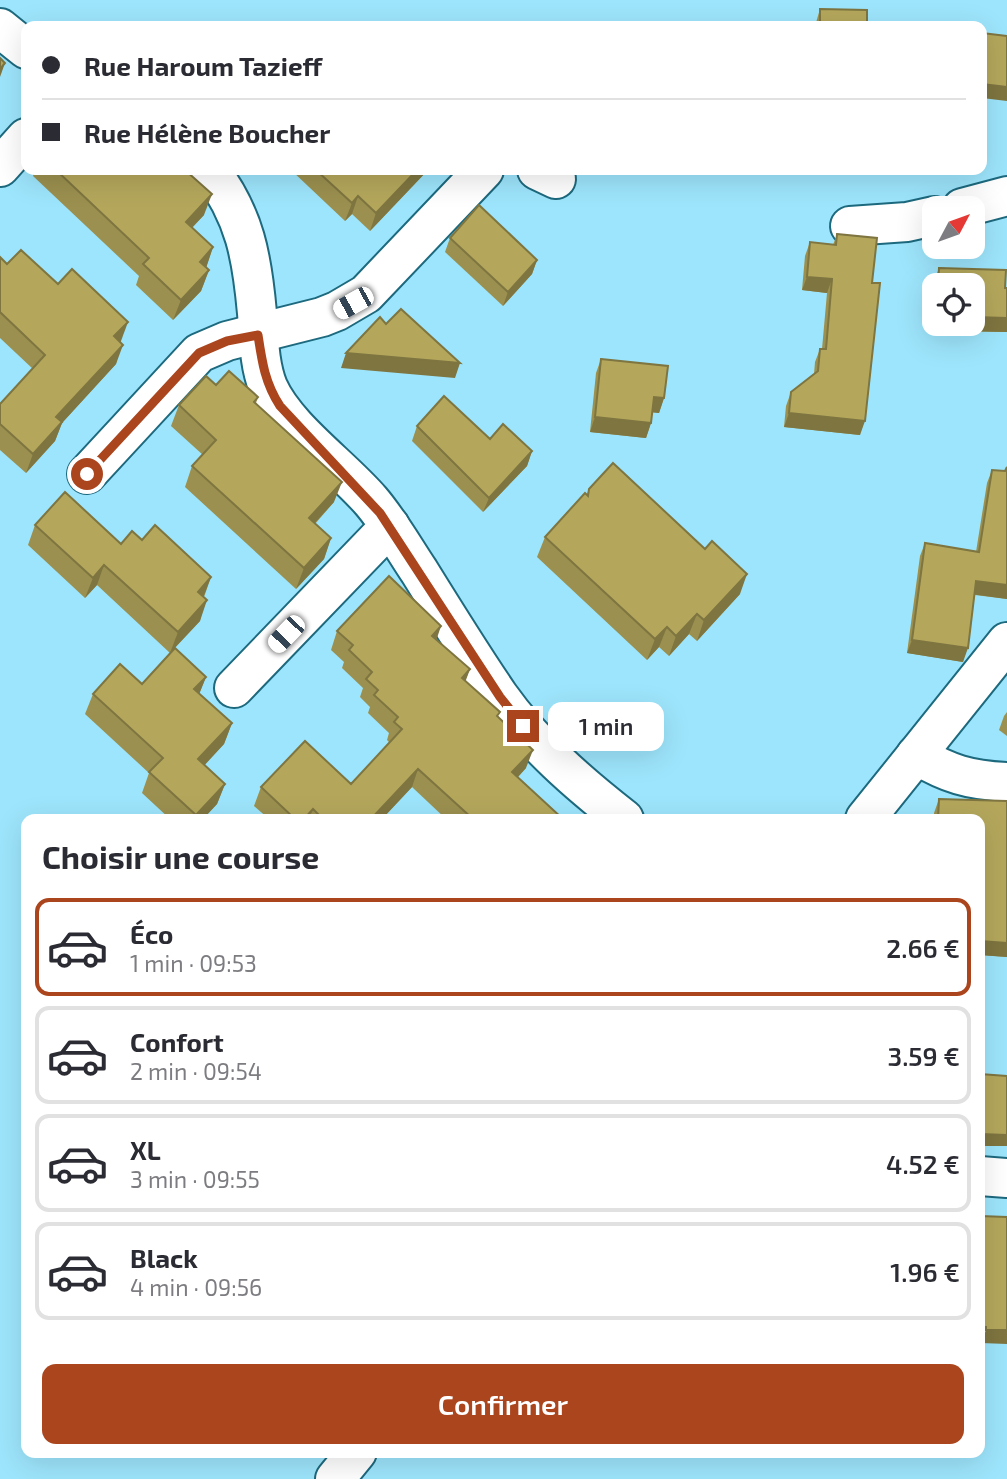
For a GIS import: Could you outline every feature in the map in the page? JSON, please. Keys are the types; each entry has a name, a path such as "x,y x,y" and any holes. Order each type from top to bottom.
{"street":[{"path":"0,28 21,45"},
{"path":"0,167 21,144"},
{"path":"214,175 225,190 247,240 253,270 263,370 269,389 296,426 370,500 390,526 494,688 523,726 571,774 618,814"},
{"path":"87,474 199,353 227,341 322,317 366,293 479,175"},
{"path":"985,202 1007,196"},
{"path":"850,226 922,219"},
{"path":"234,688 390,526"},
{"path":"869,814 1007,642"},
{"path":"916,755 945,771 967,778 1007,782"},
{"path":"985,1177 1007,1178"},
{"path":"335,1479 352,1458"}],"building":[{"path":"820,9 867,10 867,21 820,21"},
{"path":"987,34 1007,36 1007,87 987,85"},
{"path":"61,175 191,175 212,194 186,222 213,247 200,262 209,270 181,300 143,264 149,258"},
{"path":"321,175 412,175 376,213 358,196 352,203"},
{"path":"479,205 537,260 508,292 450,238"},
{"path":"837,234 877,238 872,283 880,283 865,421 789,413 791,392 818,371 820,349 826,349 832,279 807,277 810,242 836,245"},
{"path":"21,250 58,284 72,269 128,322 114,336 123,345 56,417 62,422 33,454 0,424 0,404 45,355 0,312 0,257 7,264"},
{"path":"939,268 1006,270 1007,318 985,317 985,273 939,273"},
{"path":"401,309 460,363 346,353 380,317 386,324"},
{"path":"601,359 668,366 664,398 654,397 651,423 595,417"},
{"path":"229,371 258,397 254,402 342,482 309,518 331,538 304,568 192,466 216,440 179,405 206,376 216,385"},
{"path":"444,396 490,439 503,424 532,451 489,498 417,426"},
{"path":"613,463 705,549 712,541 747,574 704,620 697,614 676,636 667,627 655,639 545,537 585,493 588,496 589,489"},
{"path":"1007,467 1007,585 976,581 968,648 912,640 925,543 979,552 992,470 1005,471"},
{"path":"65,492 121,544 132,531 142,540 155,525 211,577 198,592 207,600 178,632 104,565 93,578 35,525"},
{"path":"389,576 441,626 432,636 470,669 462,678 500,712 497,716 533,750 512,772 558,814 468,814 418,769 376,814 318,814 313,809 308,814 290,814 261,787 305,741 351,784 402,729 394,722 398,717 374,695 378,690 366,679 372,672 349,650 353,645 337,631"},
{"path":"175,648 206,677 194,689 232,723 198,759 225,784 197,814 149,772 163,758 93,694 120,664 142,684"},
{"path":"939,799 1007,801 1007,943 985,941 985,814 938,814"},
{"path":"985,1074 1007,1076 1007,1135 985,1134"},
{"path":"985,1216 1007,1217 1007,1330 986,1330"}],"route":[{"path":"87,474 199,353 213,345 258,335 263,370 269,389 280,406 296,426 370,500 390,526 500,697 523,726"}]}
